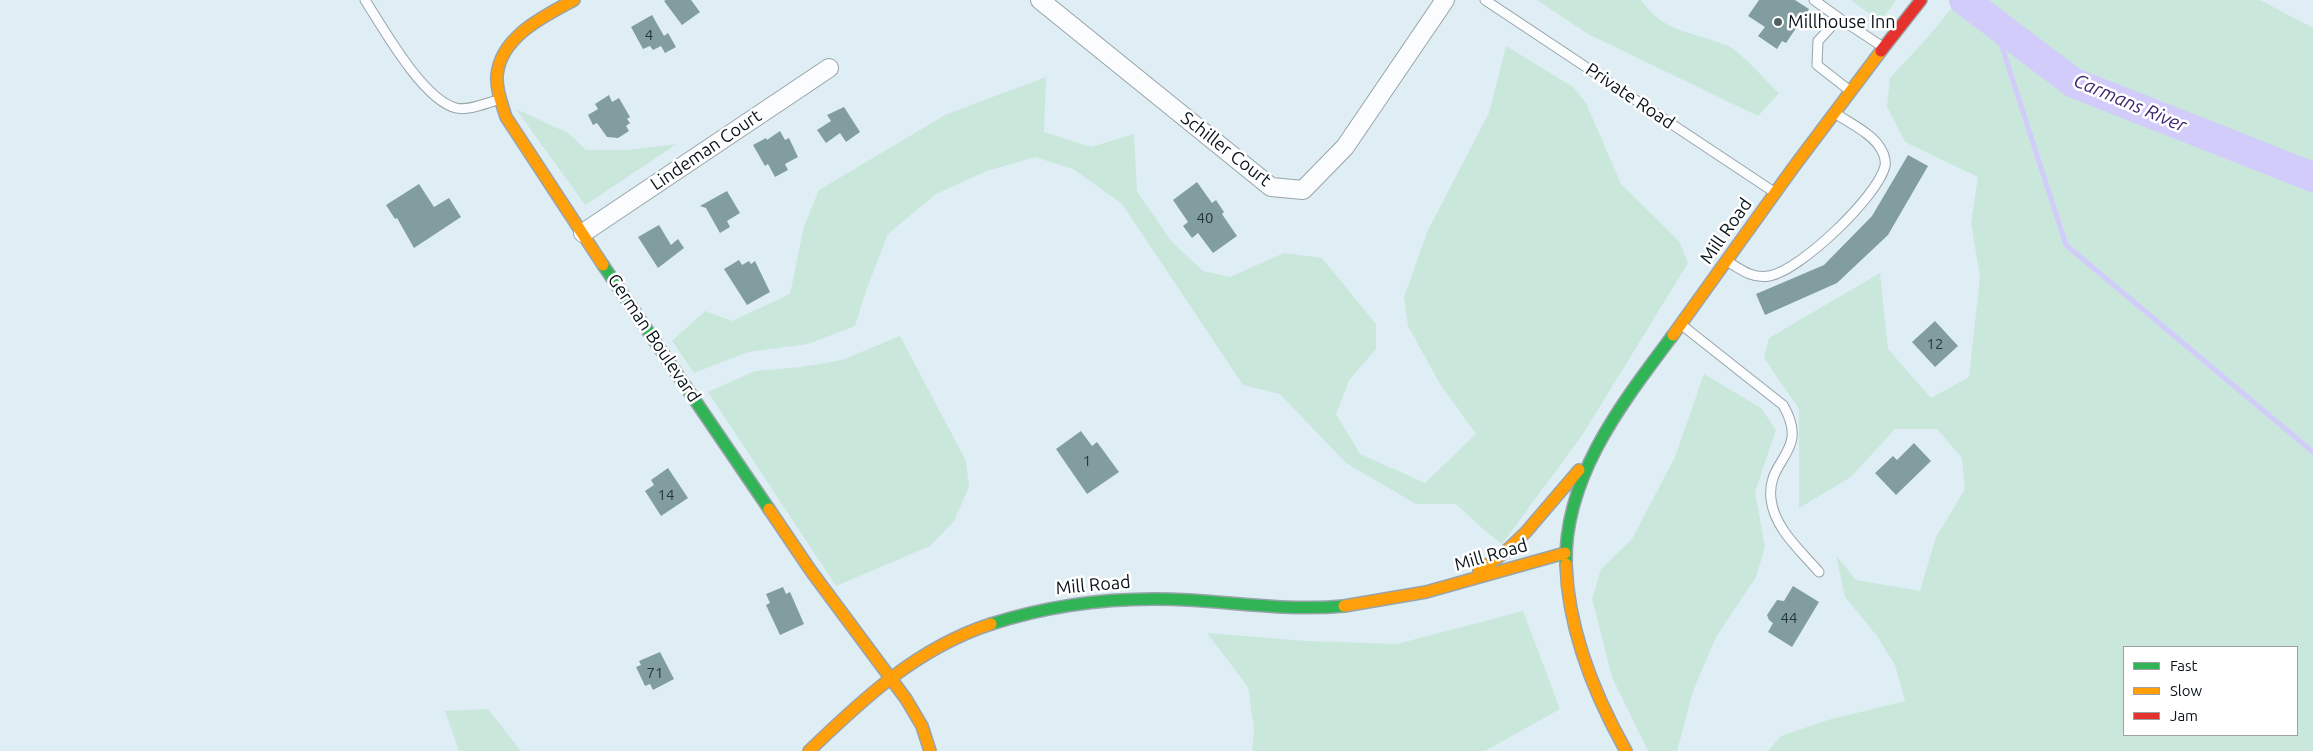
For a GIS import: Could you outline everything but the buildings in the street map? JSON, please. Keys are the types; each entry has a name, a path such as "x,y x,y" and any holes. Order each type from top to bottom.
{"main road":[{"name":"German Boulevard","path":"574,0 554,5 525,29 506,50 498,66 496,86 498,100 506,117 637,317 689,389 811,571 891,676 918,719 930,751"},
{"name":"Mill Road","path":"809,751 870,693 891,676 934,649 977,627 1022,613 1100,600 1141,598 1291,606 1340,606 1398,597 1460,583 1565,553 1573,500 1593,455 1624,404 1774,192 1921,0"},
{"path":"1460,583 1509,549 1540,517 1562,487 1593,455"},
{"path":"1565,553 1567,589 1591,680 1610,724 1626,751"}],"street":[{"name":"Schiller Court","path":"1040,0 1271,187 1304,190 1345,147 1446,0"},
{"name":"Lindeman Court","path":"583,233 829,68"}],"lane":[{"path":"365,0 406,63 426,87 443,101 456,108 465,108 498,100"},
{"name":"Private Road","path":"1485,0 1774,192"},
{"path":"1814,0 1884,48"},
{"path":"1839,18 1818,41 1817,65 1851,91"},
{"path":"1727,260 1751,275 1761,277 1787,270 1811,254 1848,218 1878,183 1886,164 1882,151 1869,137 1835,112"},
{"path":"1681,325 1782,405 1791,420 1793,434 1790,449 1773,480 1770,497 1780,526 1819,572"}],"green space":[{"path":"1537,0 1641,0 1660,20 1671,26 1716,41 1733,49 1779,93 1758,116 1588,34"},
{"path":"1851,0 1896,0 1880,22"},
{"path":"1958,0 2260,0 2313,28 2313,751 1768,751 1781,736 1828,720 1905,701 1895,665 1877,636 1845,597 1836,555 1856,580 1920,591 1936,537 1965,489 1962,458 1937,429 1895,429 1851,477 1799,508 1799,409 1764,358 1769,338 1880,273 1888,349 1931,398 1969,377 1980,277 1971,223 1978,177 1905,142 1887,107 1890,78 1929,36"},
{"path":"1506,46 1573,87 1586,103 1621,184 1679,241 1688,263 1583,434 1502,544 1456,504 1416,504 1346,463 1280,394 1243,385 1122,204 1073,169 1035,157 987,171 936,194 888,234 867,288 855,326 808,344 748,352 694,373 672,341 705,311 732,321 790,294 804,226 819,190 947,114 1046,77 1044,132 1091,147 1134,134 1137,191 1171,241 1203,271 1230,277 1284,253 1322,258 1376,324 1376,349 1349,380 1336,414 1360,454 1425,483 1476,434 1439,382 1408,326 1404,297 1428,230 1489,113"},
{"path":"516,109 568,133 586,150 628,150 677,144 585,205"},
{"path":"900,336 966,461 969,487 954,521 930,546 836,586 708,392 755,371 801,367 842,360"},
{"path":"1704,374 1761,408 1776,430 1755,492 1765,547 1756,577 1716,637 1693,691 1677,751 1648,751 1612,677 1592,599 1601,569 1632,539 1675,457"},
{"path":"1523,611 1560,709 1485,751 1252,751 1254,729 1248,687 1207,633 1306,641 1397,644"},
{"path":"488,709 521,751 459,751 445,711"}],"waterway":[{"name":"Carmans River","path":"1964,0 2074,83 2313,177"},
{"path":"1994,22 2066,245 2313,452"}],"traffic: fast":[{"path":"603,265 769,509"},
{"path":"1566,564 1568,532 1575,501 1586,471 1600,442 1617,414 1673,335"},
{"path":"991,624 1064,606 1114,600 1189,600 1305,608 1344,606"}],"traffic: slow":[{"path":"574,0 537,21 515,39 506,50 500,62 497,86 506,117 603,265"},
{"path":"1673,335 1793,168 1881,51"},
{"path":"1479,571 1504,553 1526,532 1579,470"},
{"path":"769,509 811,571 906,699 922,726 930,751"},
{"path":"1344,606 1426,592 1565,553"},
{"path":"1566,564 1568,589 1577,638 1593,684 1626,751"},
{"path":"809,751 892,677 939,647 964,634 991,624"}],"traffic: jam":[{"path":"1881,51 1921,0"}],"place":[{"name":"Millhouse Inn","path":"1778,22"}]}
